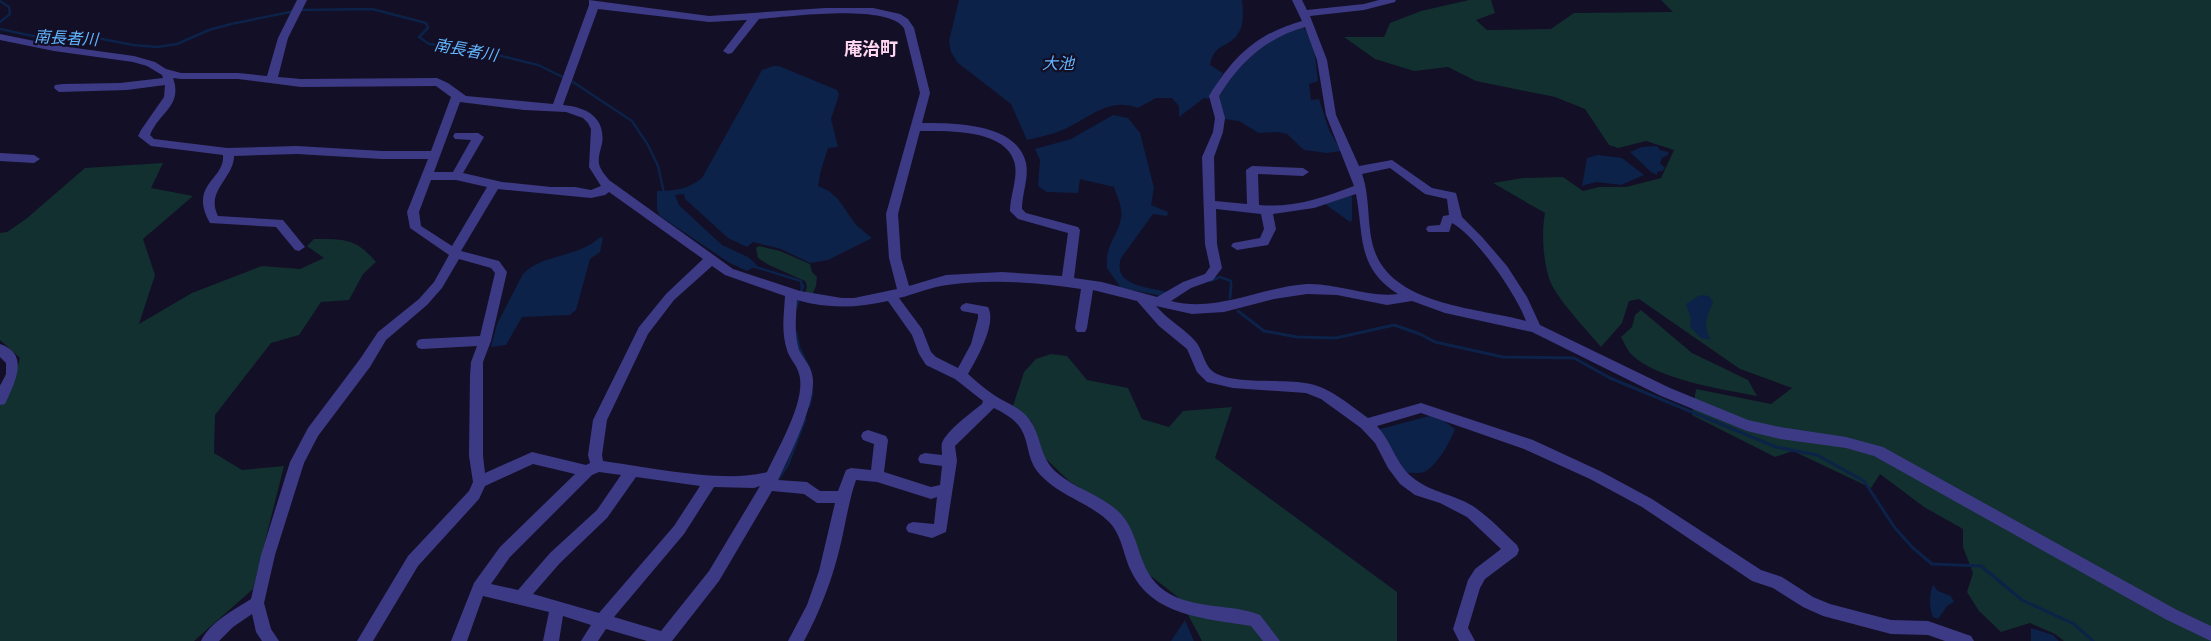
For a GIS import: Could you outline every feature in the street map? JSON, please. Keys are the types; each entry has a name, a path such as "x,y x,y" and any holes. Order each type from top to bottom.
{"street":[{"path":"272,79 280,42 302,0"},
{"path":"825,12 829,0"},
{"path":"1297,0 1306,17 1322,61 1330,116 1361,188 1368,250 1375,264 1397,287 1414,296 1444,307 1535,328 1675,395 1746,424 1768,431 1848,443 1878,451 2164,611 2211,634"},
{"path":"1158,302 1187,285 1209,276 1216,268 1211,244 1208,157 1218,132 1220,118 1214,96 1228,71 1243,55 1266,38 1306,17 1364,7 1391,0"},
{"path":"557,107 594,3 709,19 873,11 887,13 904,21 909,28 925,93 892,214 895,258 904,291"},
{"path":"728,51 755,17"},
{"path":"0,37 54,48 134,59 150,64 167,77 171,91 169,97 150,122 144,136 151,142 226,152 297,150 382,155 434,155"},
{"path":"59,88 64,86 83,88 115,87 181,76 238,76 310,83 437,82 444,84 457,96 464,99 512,105 557,107 587,115 592,120 596,132 592,156 599,176 710,260 745,279 791,294 842,303 854,304 891,296 946,280 968,278 1022,278 1088,284 1176,307 1206,310 1307,288 1338,290 1387,300 1414,296"},
{"path":"365,641 412,562 474,495 480,482 476,456 477,362 485,341 500,283 501,272 495,264 455,254 416,228 413,212 457,96"},
{"path":"917,127 973,130 1002,141 1013,148 1020,163 1016,211 1022,216 1074,230 1068,282"},
{"path":"456,176 478,137 459,136"},
{"path":"226,152 229,158 225,168 209,192 208,211 214,220 235,222 258,220 279,223 299,247"},
{"path":"0,157 34,159"},
{"path":"1355,171 1392,164 1429,191 1452,196 1456,219"},
{"path":"1253,208 1252,170 1303,172"},
{"path":"427,176 456,176 495,184 591,194 601,192 609,185"},
{"path":"271,641 264,632 257,603 268,555 298,462 313,432 366,363 382,336 423,302 438,285 495,184"},
{"path":"1211,205 1230,204 1266,210 1312,204 1361,188"},
{"path":"1237,246 1264,242 1270,229 1266,210"},
{"path":"1432,230 1445,229 1447,219 1456,219 1467,228 1507,276 1532,317 1535,328"},
{"path":"459,641 480,588 505,552 593,468 600,420 643,331 670,297 710,260"},
{"path":"1081,328 1088,284"},
{"path":"480,588 521,597 663,640 686,614 714,576 770,480 800,415 807,390 806,374 793,350 789,328 791,294"},
{"path":"891,296 918,333 925,354 931,361 960,375 990,399 1018,416 1028,427 1034,454 1044,470 1116,519 1143,580 1157,594 1173,604 1204,614 1255,620 1272,641"},
{"path":"1141,297 1163,323 1192,346 1202,368 1212,378 1233,383 1290,386 1316,391 1366,424 1380,439 1393,464 1405,480 1420,490 1444,498 1472,513 1512,550 1480,574 1473,586 1460,629 1467,641"},
{"path":"960,375 971,357 985,318 984,310 966,308"},
{"path":"422,344 485,341"},
{"path":"0,349 12,361 12,374 0,400"},
{"path":"913,528 932,532 941,528 941,514 950,461 948,444 966,425 988,407 990,399"},
{"path":"1366,424 1421,408 1461,424 1528,444 1623,489 1680,524 1741,567 1757,576 1777,582 1808,602 1828,611 1891,627 1928,628 1966,641"},
{"path":"868,436 881,440 877,476"},
{"path":"480,482 532,458 593,468 710,481 754,482 770,480 807,488 817,497 843,497"},
{"path":"925,458 950,461"},
{"path":"521,597 555,558 602,514 632,471"},
{"path":"796,641 816,599 827,570 835,544 843,497 851,474 877,476 931,493 946,490"},
{"path":"589,641 601,621 642,569 680,528 710,481"},
{"path":"209,641 228,622 257,603"},
{"path":"551,641 557,608"}],"green space":[{"path":"1469,0 1491,0 1495,13 1476,20 1487,30 1551,29 1574,13 1673,12 1661,0 2211,0 2211,641 2064,641 2055,634 2030,623 2001,632 1979,611 1967,592 1973,573 1963,547 1963,529 1924,507 1880,474 1871,488 1793,451 1775,457 1692,415 1696,389 1771,404 1792,388 1740,369 1639,299 1629,301 1622,323 1601,347 1576,319 1550,281 1544,252 1543,231 1545,213 1493,183 1523,178 1563,177 1583,191 1599,187 1626,187 1661,178 1674,150 1646,141 1618,148 1609,145 1585,109 1555,97 1476,81 1448,67 1414,71 1375,59 1344,37 1384,37 1390,23 1421,11"},
{"path":"163,163 151,188 193,196 143,239 155,275 139,324 192,293 262,266 300,269 324,258 307,246 314,239 334,239 356,244 376,262 363,274 349,300 321,302 299,335 271,343 215,415 214,453 242,470 284,466 253,589 194,641 0,641 0,384 14,380 20,358 0,340 0,233 7,232 26,219 85,168"},
{"path":"759,246 780,251 810,264 812,272 817,277 812,295 805,293 807,286 805,281 758,258 756,248"},
{"path":"1641,310 1692,353 1748,380 1757,396 1673,377 1642,363 1630,352 1621,337 1632,327 1635,315"},
{"path":"1051,354 1067,356 1087,380 1128,388 1142,419 1169,427 1183,411 1232,407 1215,458 1397,592 1397,641 1202,641 1179,598 1147,573 1113,508 1069,481 1045,458 1031,421 1013,406 1024,372 1036,359"}],"water":[{"name":"大池","path":"959,0 1242,0 1243,18 1237,35 1218,49 1212,58 1210,65 1223,73 1209,99 1204,98 1179,117 1179,106 1172,98 1156,98 1138,108 1128,105 1109,107 1061,131 1027,140 1011,104 958,63 951,52 949,41"},
{"path":"1302,26 1312,44 1318,81 1309,84 1311,100 1319,99 1329,130 1341,151 1327,153 1304,150 1287,134 1279,132 1259,133 1239,121 1224,119 1218,96 1227,79 1265,42"},
{"path":"779,66 837,90 839,95 831,119 838,147 828,148 818,186 829,191 838,199 856,225 872,238 828,260 810,263 781,249 753,242 747,247 728,238 685,199 684,194 675,195 679,205 722,245 748,257 757,265 747,271 728,262 660,216 657,210 657,191 681,189 692,185 702,178 762,70"},
{"path":"1113,115 1128,118 1140,133 1154,188 1151,205 1168,212 1167,216 1153,214 1121,258 1120,267 1122,274 1134,284 1168,292 1162,296 1121,288 1107,268 1108,252 1119,225 1121,214 1114,187 1080,179 1078,193 1047,192 1038,186 1040,160 1035,149 1071,139"},
{"path":"1657,146 1660,150 1668,152 1668,155 1662,158 1660,163 1665,168 1657,172 1657,175 1651,172 1630,152 1642,147"},
{"path":"1598,155 1622,158 1644,175 1621,185 1596,182 1582,186 1587,158"},
{"path":"1352,197 1352,220 1350,222 1325,204"},
{"path":"600,237 603,238 600,252 590,259 576,310 570,315 522,317 506,345 491,347 497,324 523,274 541,262 582,249"},
{"path":"1700,295 1709,296 1713,302 1707,316 1706,326 1711,340 1701,338 1690,327 1691,319 1686,304"},
{"path":"1429,416 1440,418 1455,429 1453,434 1434,465 1429,469 1422,473 1404,473 1377,430"},
{"path":"1933,585 1938,591 1951,596 1954,602 1947,606 1938,619 1933,617 1930,605"},
{"path":"1185,620 1194,641 1171,641"},
{"path":"2031,628 2053,635 2059,641 2031,641"}],"waterway":[{"name":"南長者川","path":"0,1 9,7 10,14 0,22"},
{"name":"南長者川","path":"0,29 42,38 92,37 133,45 157,47 177,44 209,30 231,24 300,10 372,9 426,23 428,28 419,37 429,44 473,49 538,65 573,82 632,121 648,145 658,166 664,193"},
{"path":"752,266 801,281 802,288"},
{"path":"1210,281 1220,277 1231,281 1231,286"},
{"path":"796,307 803,286"},
{"path":"1230,298 1231,286"},
{"path":"1238,311 1264,331 1297,337 1336,338 1394,325 1420,334 1435,342 1503,357 1574,358 1610,378 1776,447 1817,455 1864,481 1895,528 1913,548 1932,564 1981,566 2022,600 2074,624 2093,641"},
{"path":"796,333 799,348 809,369"},
{"path":"809,406 812,392"},
{"path":"777,481 788,464 805,419"}],"district":[{"name":"庵治町","path":"871,48"}]}
